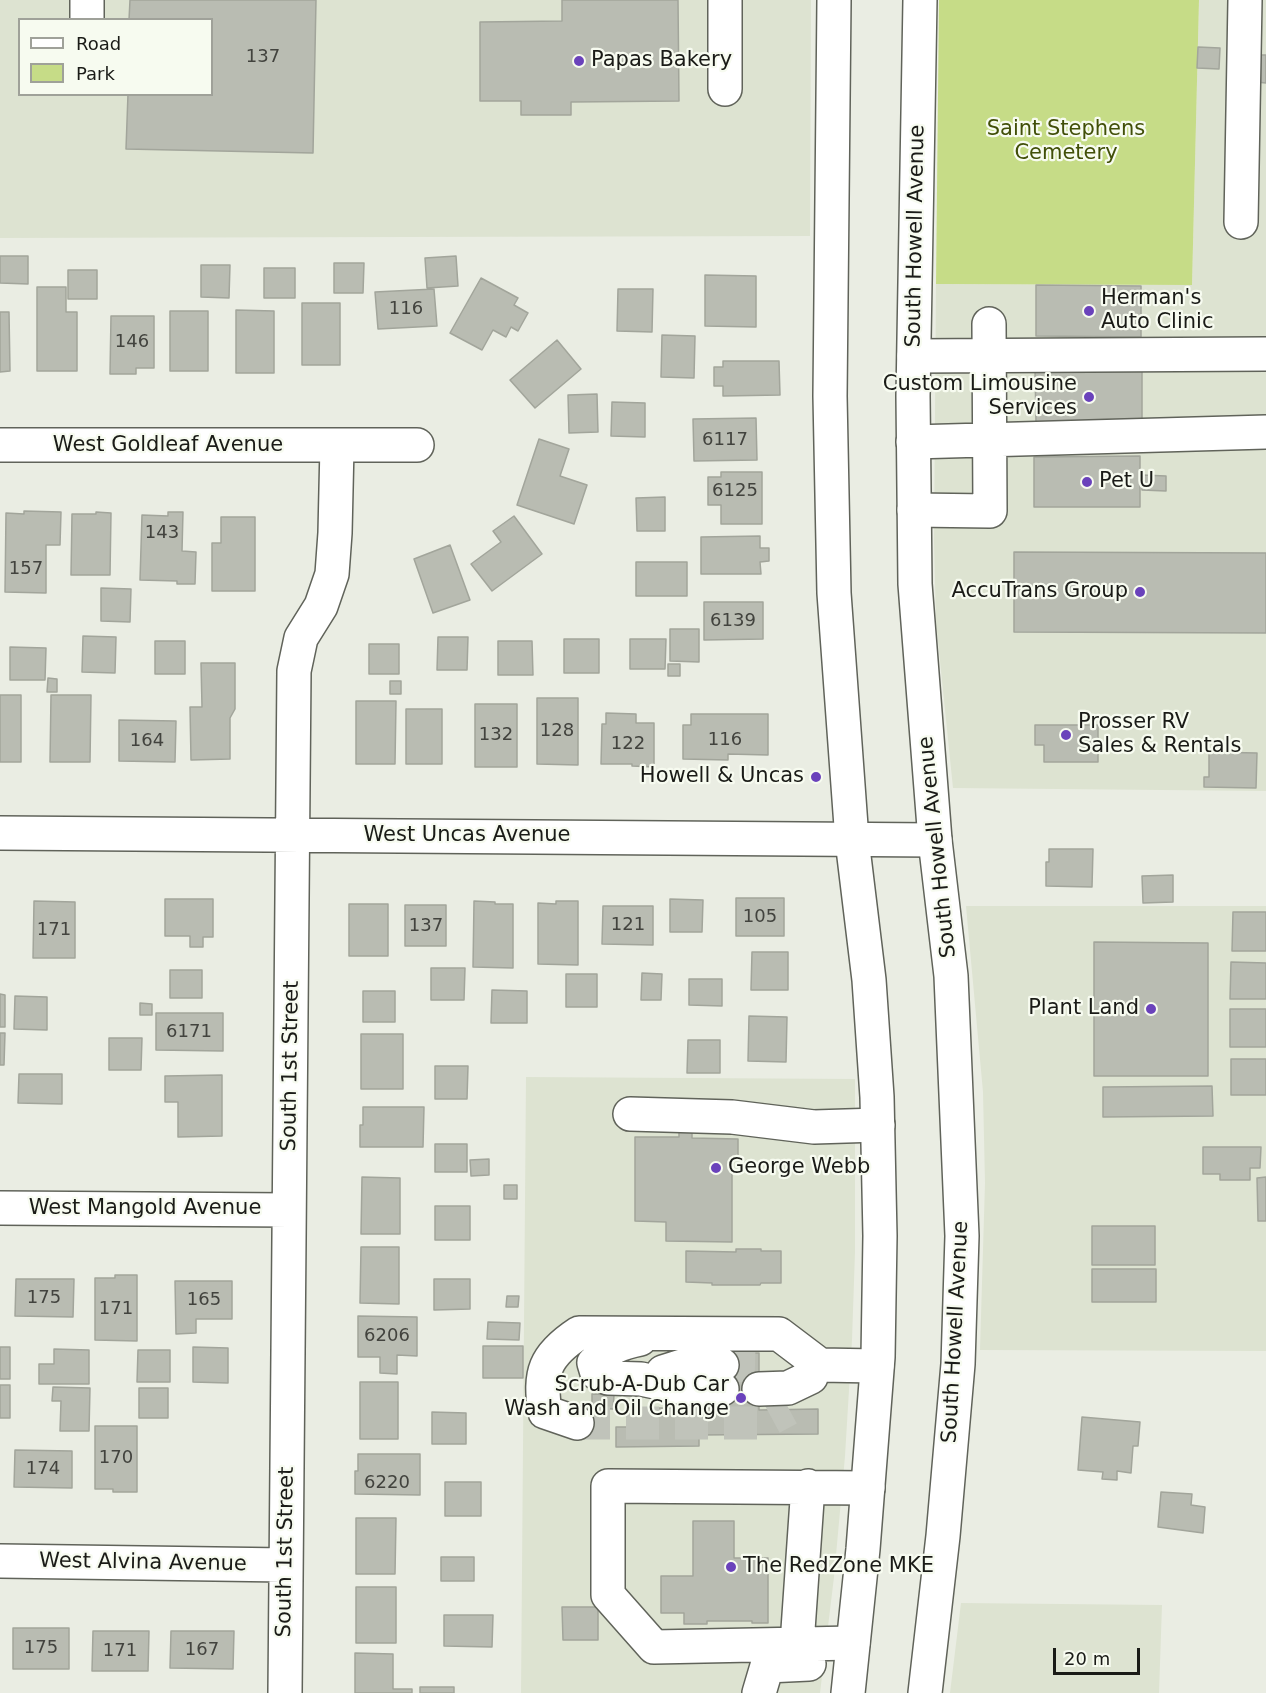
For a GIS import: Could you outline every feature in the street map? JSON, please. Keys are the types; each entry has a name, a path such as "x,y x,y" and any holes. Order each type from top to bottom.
{"main road":[{"path":"87,0 87,18"},
{"path":"725,0 725,89"},
{"path":"834,0 830,384 834,593 852,840 869,980 877,1097 880,1236 877,1366 863,1549 851,1666"},
{"name":"South Howell Avenue","path":"920,0 914,356 915,584 935,840 951,976 962,1236 958,1364 943,1536 925,1693"},
{"path":"1241,222 1245,0"},
{"path":"914,356 990,339 1266,354"},
{"path":"914,510 990,511 990,339"},
{"path":"914,442 1266,432"},
{"name":"West Goldleaf Avenue","path":"0,446 417,445"},
{"name":"South 1st Street","path":"285,1693 294,672 301,638 321,606 332,574 337,446"},
{"name":"West Uncas Avenue","path":"0,833 935,840"},
{"path":"630,1114 732,1117 814,1127 878,1125"},
{"name":"West Mangold Avenue","path":"0,1208 289,1210"},
{"path":"577,1422 545,1412 542,1390 546,1366 563,1343 579,1333 779,1334 816,1371"},
{"path":"665,1333 626,1341 606,1351 594,1363 597,1373 608,1378 641,1379 682,1366 722,1377"},
{"path":"759,1378 786,1366 816,1371 877,1366"},
{"path":"789,1409 816,1371"},
{"path":"851,1666 797,1644 654,1647 608,1595 608,1486 868,1488"},
{"path":"797,1644 808,1486"},
{"name":"West Alvina Avenue","path":"0,1561 286,1565"},
{"path":"759,1693 767,1666 851,1666"}],"shaded area":[{"path":"0,0 811,0 810,236 0,238"},
{"path":"1199,0 1266,0 1266,791 953,788 936,622 934,542 936,284 1192,285"},
{"path":"966,906 1266,906 1266,1351 980,1350 985,1183 983,1092"},
{"path":"526,1077 855,1079 855,1252 852,1340 845,1456 820,1693 521,1693"},
{"path":"961,1603 1162,1605 1159,1693 950,1693"}],"green space":[{"name":"Saint Stephens Cemetery","path":"939,0 1199,0 1192,285 936,284"}],"building":[{"path":"130,0 316,0 313,153 126,149 128,96 213,96 213,18 129,18"},
{"name":"Papas Bakery","path":"562,0 678,0 679,101 571,102 571,115 521,115 521,101 480,101 480,22 562,21"},
{"path":"1198,47 1220,48 1219,69 1197,68"},
{"path":"1257,55 1266,55 1266,83 1256,82"},
{"path":"0,256 28,256 28,284 0,283"},
{"path":"456,256 458,286 427,288 425,258"},
{"path":"334,263 364,263 363,293 334,293"},
{"path":"201,265 230,265 229,298 201,297"},
{"path":"264,268 295,268 295,298 264,298"},
{"path":"68,270 97,270 97,299 68,299"},
{"path":"705,275 756,276 756,327 705,326"},
{"path":"481,278 518,298 514,305 528,313 518,331 511,327 506,337 493,330 482,350 450,333"},
{"name":"Herman's Auto Clinic","path":"1036,285 1141,286 1141,337 1036,336"},
{"path":"37,287 66,287 66,312 77,312 77,371 37,371"},
{"path":"434,289 437,326 378,329 375,292"},
{"path":"618,289 653,289 652,332 617,331"},
{"path":"302,303 340,303 340,365 302,365"},
{"path":"236,310 274,311 274,373 236,373"},
{"path":"170,311 208,311 208,371 170,371"},
{"path":"0,312 9,312 10,371 0,372"},
{"path":"111,316 154,316 154,368 136,368 136,374 110,374"},
{"path":"662,335 695,336 694,378 661,377"},
{"path":"557,340 581,369 535,408 510,380"},
{"path":"723,361 779,361 780,395 723,396 723,386 714,386 714,367 723,367"},
{"name":"Custom Limousine Services","path":"1035,371 1142,371 1142,422 1036,422"},
{"path":"597,394 598,432 569,433 568,395"},
{"path":"612,402 645,403 645,437 611,436"},
{"path":"756,418 757,460 694,461 693,419"},
{"path":"539,439 569,449 560,476 587,485 574,524 517,505"},
{"name":"Pet U","path":"1140,456 1140,507 1034,507 1034,457"},
{"path":"721,472 762,472 762,524 721,524 721,505 708,505 708,477 721,477"},
{"path":"1142,475 1166,476 1166,491 1142,490"},
{"path":"665,497 665,531 637,531 636,498"},
{"path":"24,511 61,512 60,545 46,545 46,593 5,592 6,513 24,514"},
{"path":"96,512 111,513 110,575 71,575 72,514 96,514"},
{"path":"168,512 183,512 182,551 196,552 195,584 140,580 142,515 168,516"},
{"path":"514,516 542,554 492,591 471,564 501,542 493,531"},
{"path":"221,517 255,517 255,591 212,591 212,543 221,543"},
{"path":"760,536 760,548 769,548 769,561 760,562 761,574 701,574 701,537"},
{"path":"450,545 470,600 433,613 414,559"},
{"name":"AccuTrans Group","path":"1014,552 1266,553 1266,633 1014,632"},
{"path":"636,562 687,562 687,596 636,596"},
{"path":"101,588 131,589 130,622 101,621"},
{"path":"704,602 763,602 763,639 704,640"},
{"path":"670,629 699,629 699,662 670,661"},
{"path":"83,636 116,637 115,673 82,672"},
{"path":"438,637 468,637 467,670 437,670"},
{"path":"564,639 599,639 599,673 564,673"},
{"path":"630,639 666,639 665,669 630,669"},
{"path":"155,641 185,641 185,674 155,674"},
{"path":"498,641 532,641 533,675 498,675"},
{"path":"369,644 399,644 399,674 369,674"},
{"path":"10,647 46,648 45,680 10,680"},
{"path":"201,663 235,663 235,709 230,718 230,759 191,760 190,707 202,707"},
{"path":"668,664 680,664 680,676 668,676"},
{"path":"48,678 57,679 57,692 47,692"},
{"path":"390,681 401,681 401,694 390,694"},
{"path":"0,695 21,695 21,762 0,762"},
{"path":"51,695 91,695 90,762 50,762"},
{"path":"537,698 578,698 578,765 537,764"},
{"path":"356,701 396,701 395,764 356,764"},
{"path":"475,704 517,704 517,767 475,767"},
{"path":"406,709 442,709 442,764 406,764"},
{"path":"606,713 636,714 636,723 654,723 654,767 601,764 602,724 606,724"},
{"path":"691,714 768,714 768,755 728,754 728,760 683,759 683,725 691,725"},
{"path":"119,720 176,721 175,762 119,761"},
{"name":"Prosser RV Sales & Rentals","path":"1035,725 1098,725 1098,762 1044,762 1044,745 1035,745"},
{"path":"1209,752 1257,753 1256,788 1204,787 1204,777 1209,777"},
{"path":"1049,849 1093,849 1092,887 1046,886 1046,862 1049,862"},
{"path":"1173,875 1173,902 1143,903 1142,876"},
{"path":"736,898 784,898 784,936 736,936"},
{"path":"165,899 213,899 213,937 203,937 203,947 190,947 190,936 165,936"},
{"path":"670,899 703,900 702,932 670,932"},
{"path":"34,901 75,902 75,958 33,958"},
{"path":"474,901 513,904 513,968 473,967"},
{"path":"556,901 578,901 578,965 538,964 538,903 556,904"},
{"path":"349,904 388,904 388,956 349,956"},
{"path":"405,905 446,905 446,946 405,946"},
{"path":"603,906 653,906 653,945 602,944"},
{"path":"1233,912 1266,912 1266,951 1232,951"},
{"name":"Plant Land","path":"1094,942 1208,943 1208,1076 1094,1076"},
{"path":"752,952 788,952 788,990 751,990"},
{"path":"1231,962 1266,963 1266,999 1230,999"},
{"path":"431,968 465,968 464,1000 431,1000"},
{"path":"170,970 202,970 202,998 170,998"},
{"path":"642,973 662,974 661,1000 641,1000"},
{"path":"566,974 597,974 597,1007 566,1007"},
{"path":"689,979 722,979 722,1006 689,1005"},
{"path":"492,990 527,991 527,1023 491,1023"},
{"path":"363,991 395,991 395,1022 363,1022"},
{"path":"0,994 5,995 5,1027 0,1027"},
{"path":"15,996 47,997 47,1030 14,1029"},
{"path":"140,1003 152,1004 152,1015 140,1015"},
{"path":"1230,1009 1266,1009 1266,1047 1230,1047"},
{"path":"156,1013 223,1013 223,1051 156,1050"},
{"path":"749,1016 787,1017 786,1062 748,1061"},
{"path":"0,1033 5,1033 4,1065 0,1065"},
{"path":"361,1034 403,1034 403,1089 361,1089"},
{"path":"109,1038 142,1038 141,1070 109,1070"},
{"path":"688,1040 720,1040 720,1073 687,1073"},
{"path":"1231,1059 1266,1059 1266,1095 1231,1095"},
{"path":"435,1066 468,1066 467,1099 435,1099"},
{"path":"19,1074 62,1074 62,1104 18,1103"},
{"path":"222,1075 222,1136 178,1137 178,1102 165,1102 165,1076"},
{"path":"1212,1086 1213,1116 1103,1117 1103,1087"},
{"path":"363,1107 424,1107 423,1147 360,1147"},
{"path":"679,1131 692,1132 692,1138 738,1139 738,1157 732,1157 732,1242 666,1241 666,1222 635,1221 635,1137 679,1137"},
{"path":"435,1144 467,1144 467,1172 435,1172"},
{"path":"1203,1147 1261,1147 1260,1168 1250,1168 1250,1180 1220,1180 1220,1174 1203,1174"},
{"path":"489,1159 489,1175 471,1176 470,1160"},
{"path":"362,1177 400,1178 400,1234 361,1234"},
{"path":"1266,1177 1266,1221 1258,1221 1257,1178"},
{"path":"504,1185 517,1185 517,1199 504,1199"},
{"path":"435,1206 470,1206 470,1240 435,1240"},
{"path":"1092,1226 1155,1226 1155,1265 1092,1265"},
{"path":"361,1247 399,1247 399,1304 360,1303"},
{"path":"736,1249 781,1251 781,1283 712,1285 712,1283 686,1282 686,1251 736,1252"},
{"path":"1092,1269 1156,1269 1156,1302 1092,1302"},
{"path":"115,1275 137,1275 137,1341 95,1340 95,1278 115,1278"},
{"path":"16,1279 74,1279 73,1317 15,1316"},
{"path":"434,1279 470,1279 470,1309 434,1310"},
{"path":"175,1281 232,1281 232,1319 196,1319 196,1333 176,1334"},
{"path":"507,1296 519,1296 518,1307 506,1307"},
{"path":"358,1316 417,1317 417,1356 397,1355 397,1374 380,1373 380,1357 358,1357"},
{"path":"488,1322 520,1323 519,1340 487,1339"},
{"path":"483,1346 523,1346 523,1378 483,1378"},
{"path":"0,1347 10,1347 10,1379 0,1379"},
{"path":"193,1347 228,1348 228,1383 193,1382"},
{"path":"54,1349 89,1350 89,1384 39,1384 39,1364 54,1364"},
{"path":"138,1350 170,1350 170,1382 137,1382"},
{"name":"Scrub-A-Dub Car Wash and Oil Change","path":"722,1353 759,1353 759,1410 818,1409 818,1434 699,1435 699,1446 616,1447 616,1427 634,1427 634,1408 722,1408"},
{"path":"360,1382 398,1382 398,1439 360,1439"},
{"path":"0,1385 10,1385 10,1418 0,1418"},
{"path":"53,1387 90,1388 89,1431 60,1431 61,1401 52,1401"},
{"path":"139,1388 168,1388 168,1418 139,1418"},
{"path":"592,1394 614,1395 613,1409 592,1408"},
{"path":"432,1412 466,1413 466,1444 432,1444"},
{"path":"1082,1417 1140,1422 1138,1446 1133,1446 1131,1473 1117,1471 1117,1480 1102,1479 1103,1472 1078,1470"},
{"path":"95,1426 137,1426 137,1492 95,1489"},
{"path":"15,1450 72,1451 72,1488 14,1487"},
{"path":"358,1454 420,1454 420,1495 355,1494"},
{"path":"445,1482 481,1482 481,1516 445,1516"},
{"path":"1161,1492 1192,1494 1191,1505 1205,1507 1203,1533 1158,1527"},
{"path":"356,1518 396,1518 395,1574 356,1574"},
{"name":"The RedZone MKE","path":"693,1521 734,1521 734,1558 768,1558 768,1623 707,1621 707,1624 684,1624 684,1613 661,1613 661,1576 693,1576"},
{"path":"441,1557 474,1557 474,1581 441,1581"},
{"path":"356,1587 396,1587 396,1643 356,1643"},
{"path":"562,1607 598,1607 598,1640 563,1640"},
{"path":"444,1615 493,1615 492,1647 444,1646"},
{"path":"13,1628 69,1628 69,1669 13,1669"},
{"path":"93,1631 149,1631 148,1671 92,1671"},
{"path":"171,1631 234,1631 233,1669 170,1668"},
{"path":"355,1653 393,1654 393,1689 412,1689 412,1693 355,1693"},
{"path":"420,1687 454,1687 454,1693 420,1693"}],"tunnel":[{"path":"722,1365 759,1366"},
{"path":"577,1423 763,1423 789,1409"}],"place":[{"name":"Papas Bakery","path":"579,61"},
{"name":"Herman's Auto Clinic","path":"1089,311"},
{"name":"Custom Limousine Services","path":"1089,397"},
{"name":"Pet U","path":"1087,482"},
{"name":"AccuTrans Group","path":"1140,592"},
{"name":"Prosser RV Sales & Rentals","path":"1066,735"},
{"name":"Howell & Uncas","path":"816,777"},
{"name":"Plant Land","path":"1151,1009"},
{"name":"George Webb","path":"716,1168"},
{"name":"Scrub-A-Dub Car Wash and Oil Change","path":"741,1398"},
{"name":"The RedZone MKE","path":"731,1567"}]}
